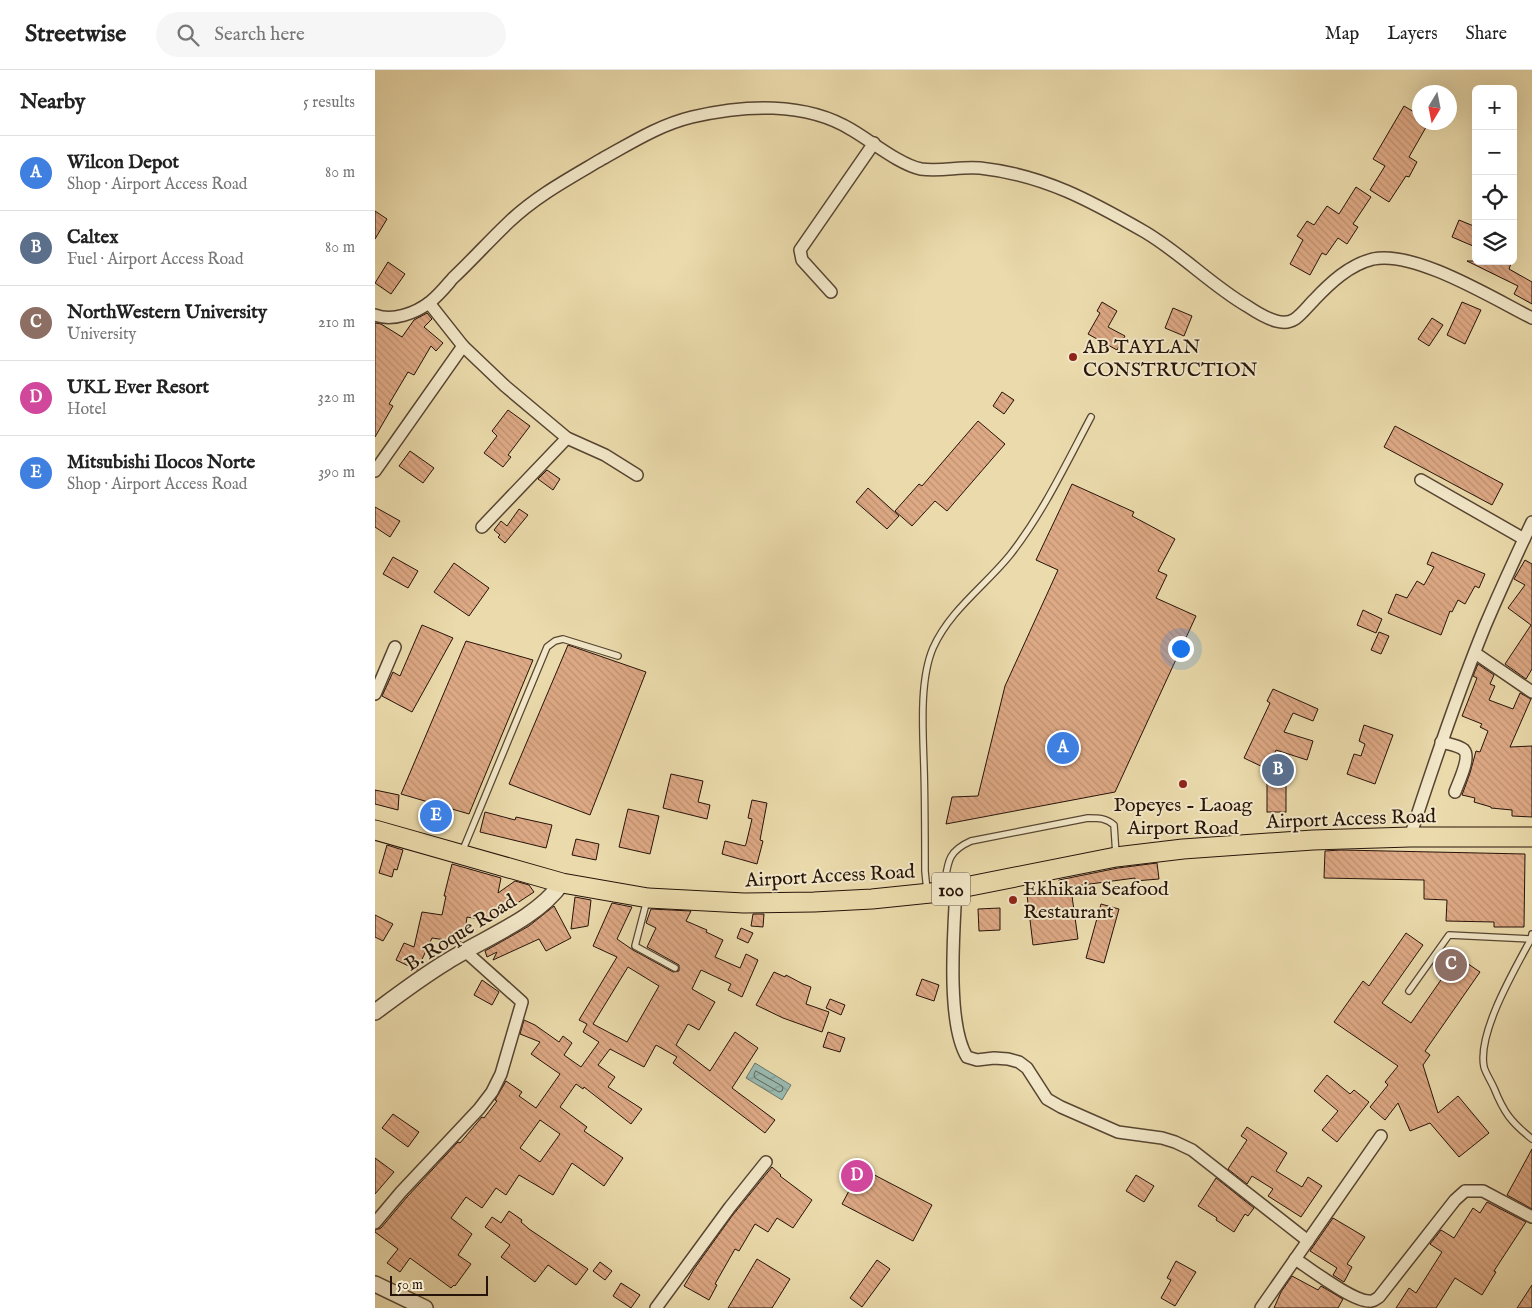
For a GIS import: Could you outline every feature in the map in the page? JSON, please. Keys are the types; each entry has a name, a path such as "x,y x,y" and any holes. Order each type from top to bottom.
{"main road":[{"name":"Airport Access Road","path":"375,830 562,883 648,898 744,902 814,902 943,891 1116,857 1183,849 1313,840 1410,837 1532,837"}],"street":[{"path":"375,315 379,318 391,318 408,314 429,303 512,219 543,194 654,129 690,118 733,110 774,108 810,112 846,126 902,162 919,169 975,168 1002,171 1042,180 1088,200 1149,234 1182,257 1231,297 1267,318 1279,322 1295,319 1331,282 1355,266 1374,259 1396,259 1420,265 1457,280 1532,318"},
{"path":"831,292 802,260 801,250 874,143"},
{"path":"429,303 463,346 505,386 567,438 605,455 637,475"},
{"path":"375,471 463,346"},
{"path":"482,527 567,438"},
{"path":"1421,480 1524,539"},
{"path":"1410,837 1441,742 1475,652 1532,522"},
{"path":"375,694 395,647"},
{"path":"1475,652 1532,692"},
{"path":"1441,742 1457,746 1466,754 1466,764 1455,792"},
{"name":"B. Roque Road","path":"375,1012 415,983 465,951 529,914 555,893 562,883"},
{"path":"943,891 953,952 955,1022 959,1039 967,1057 977,1060 994,1058 1019,1062 1027,1068 1047,1100 1118,1132 1162,1138 1191,1150 1308,1241"},
{"path":"375,1223 401,1192 479,1109 492,1092 501,1074 522,1002 465,951"},
{"path":"1261,1308 1381,1136"},
{"path":"656,1308 766,1162"},
{"path":"1295,1259 1354,1297 1368,1302 1374,1301 1455,1200 1465,1191 1483,1191 1532,1217"},
{"path":"375,1284 425,1308"}],"lane":[{"path":"943,891 925,871 923,716 925,679 933,648 949,622 974,592 1009,556 1033,524 1091,417"},
{"path":"462,854 547,647 555,641 563,639 618,656"},
{"path":"943,891 951,855 959,847 971,842 1069,822 1094,818 1108,820 1114,825 1116,857"},
{"path":"648,898 635,946 675,968"},
{"path":"1409,991 1449,935 1532,937 1491,1020 1484,1050 1484,1067 1501,1106 1513,1123 1532,1139"}],"water":[{"path":"755,1063 791,1085 782,1100 746,1078"}],"building":[{"path":"1404,106 1412,111 1412,130 1424,130 1409,157 1417,162 1409,177 1406,176 1389,202 1370,190 1385,166 1373,159"},
{"path":"1356,187 1371,197 1353,224 1358,227 1347,244 1338,238 1326,255 1322,253 1310,275 1290,264 1303,240 1297,236 1307,221 1314,225 1327,206 1339,214"},
{"path":"375,211 387,219 375,239"},
{"path":"1459,220 1472,225 1472,246 1452,237"},
{"path":"388,262 405,274 391,294 375,283"},
{"path":"1475,265 1510,265 1509,269 1532,282 1532,304 1514,294 1518,286"},
{"path":"1102,302 1117,311 1108,327 1125,336 1117,350 1088,334 1100,313 1097,311"},
{"path":"1462,302 1481,310 1465,344 1447,335"},
{"path":"1173,308 1192,316 1184,336 1165,328"},
{"path":"427,313 432,319 424,327 443,343 436,351 431,346 414,375 408,372 389,404 393,406 375,437 375,323 381,324 402,337 414,320"},
{"path":"1432,318 1443,325 1429,346 1418,339"},
{"path":"1002,392 1014,400 1004,414 993,406"},
{"path":"508,410 530,426 508,455 511,457 503,467 484,453 497,436 492,431"},
{"path":"978,421 1005,444 947,511 935,501 912,526 895,511 919,484 922,486"},
{"path":"1395,426 1503,484 1492,505 1384,447"},
{"path":"410,451 434,468 423,483 399,466"},
{"path":"547,470 560,479 553,490 538,479"},
{"path":"1072,484 1134,512 1132,516 1175,539 1158,571 1167,575 1156,598 1196,616 1115,792 946,824 952,797 978,796 1005,686 1058,570 1036,560"},
{"path":"868,488 899,516 887,529 856,502"},
{"path":"375,507 400,521 390,537 375,527"},
{"path":"519,509 528,515 505,543 494,530 501,521 507,526"},
{"path":"1432,552 1485,574 1479,588 1475,586 1465,604 1458,600 1452,612 1450,611 1441,635 1388,613 1396,594 1407,598 1417,581 1424,585 1434,567 1427,564"},
{"path":"393,557 418,571 408,588 383,574"},
{"path":"1525,560 1532,564 1532,669 1526,679 1505,664 1531,625 1508,608 1525,585 1514,579"},
{"path":"454,563 489,588 469,616 434,592"},
{"path":"1363,610 1382,619 1376,633 1357,625"},
{"path":"422,625 453,638 412,712 382,696 393,672 400,676"},
{"path":"1379,632 1389,636 1381,654 1371,650"},
{"path":"466,641 533,660 469,814 401,794"},
{"path":"568,645 646,672 590,815 509,784"},
{"path":"1478,664 1494,675 1490,684 1495,686 1489,700 1513,709 1520,693 1531,699 1510,747 1532,746 1532,817 1512,816 1512,810 1491,808 1474,802 1475,798 1462,795 1476,751 1480,752 1488,731 1480,727 1482,724 1462,716 1477,678 1473,676"},
{"path":"1273,689 1318,709 1313,721 1293,713 1284,732 1313,741 1307,760 1276,750 1267,769 1244,758 1270,703 1267,701"},
{"path":"1364,725 1393,735 1375,784 1347,774 1354,754 1361,756 1365,744 1359,741"},
{"path":"671,774 703,781 698,802 710,805 707,819 663,808"},
{"path":"1267,781 1286,781 1286,812 1267,812"},
{"path":"375,790 399,795 398,810 375,804"},
{"path":"752,800 767,803 760,840 763,841 757,864 722,854 725,841 745,846 752,819 748,818"},
{"path":"628,809 659,816 650,854 619,847"},
{"path":"485,812 515,820 516,817 552,825 546,848 480,832"},
{"path":"576,839 599,844 596,860 572,855"},
{"path":"387,845 403,850 397,870 394,869 392,877 379,873"},
{"path":"1325,851 1525,854 1524,927 1494,927 1494,922 1446,921 1447,900 1424,899 1424,880 1324,878"},
{"path":"1157,863 1159,879 1135,881 1135,878 1060,888 1059,880 1118,868"},
{"path":"452,864 501,878 498,893 515,881 529,885 534,892 490,921 467,917 464,939 460,942 432,938 417,970 396,960 404,943 414,947 422,912 442,915 446,896 444,896"},
{"path":"1056,891 1072,896 1078,939 1033,945 1027,895"},
{"path":"575,897 591,900 588,926 571,929"},
{"path":"612,903 632,907 617,939 673,972 679,971 679,965 647,947 656,928 646,923 651,909 691,911 686,921 707,930 706,932 723,940 715,957 740,968 746,954 758,960 742,997 728,990 731,984 701,970 692,989 715,1002 699,1030 688,1024 676,1045 710,1071 735,1032 758,1048 732,1088 775,1120 765,1133 673,1063 677,1057 656,1045 644,1067 610,1049 598,1065 615,1077 608,1087 642,1109 631,1124 584,1087 583,1089 576,1084 560,1107 587,1127 584,1131 623,1158 604,1186 572,1163 553,1195 519,1175 506,1195 496,1188 482,1208 466,1197 451,1218 472,1234 458,1255 471,1264 455,1286 451,1288 410,1258 400,1272 387,1263 398,1249 375,1232 375,1230 381,1228 458,1142 460,1143 482,1117 484,1118 497,1101 495,1100 506,1081 522,1092 519,1096 536,1108 560,1074 531,1054 540,1042 520,1034 524,1020 535,1025 559,1042 563,1036 572,1043 564,1055 581,1067 599,1042 583,1032 587,1024 579,1020 617,957 593,946","holes":["628,967 659,986 627,1042 593,1024","540,1120 560,1134 540,1162 520,1148"]},
{"path":"1101,904 1119,909 1104,963 1086,958"},
{"path":"554,906 571,938 546,951 539,939 493,960 497,952 487,957 485,951 529,926"},
{"path":"1000,908 1000,930 979,931 978,909"},
{"path":"753,914 764,914 763,927 751,926"},
{"path":"375,915 393,924 383,941 375,937"},
{"path":"741,928 753,933 748,943 737,938"},
{"path":"1406,933 1423,945 1382,1003 1411,1023 1443,977 1441,975 1455,955 1480,972 1425,1051 1430,1055 1423,1065 1438,1113 1458,1096 1489,1133 1459,1157 1430,1123 1410,1131 1398,1103 1385,1120 1370,1107 1388,1085 1385,1082 1398,1066 1334,1022 1363,981 1369,986"},
{"path":"774,972 785,977 786,975 811,987 806,1004 829,1012 822,1032 783,1018 756,1005"},
{"path":"922,979 939,985 934,1001 916,995"},
{"path":"482,980 499,992 492,1005 474,995"},
{"path":"830,999 845,1005 841,1015 826,1008"},
{"path":"828,1032 845,1038 840,1052 823,1047"},
{"path":"1327,1075 1350,1094 1354,1090 1369,1102 1337,1142 1322,1130 1338,1111 1314,1091"},
{"path":"393,1114 419,1132 408,1147 382,1128"},
{"path":"1247,1127 1287,1153 1276,1171 1302,1187 1308,1177 1322,1186 1301,1217 1268,1196 1273,1189 1252,1176 1247,1184 1228,1169 1247,1140 1241,1136"},
{"path":"1532,1149 1532,1209 1507,1195"},
{"path":"375,1158 394,1172 375,1194"},
{"path":"772,1167 780,1176 812,1200 793,1228 777,1218 768,1232 755,1224 739,1251 735,1249 715,1284 717,1285 709,1300 684,1286 732,1216"},
{"path":"861,1168 932,1205 913,1241 842,1204"},
{"path":"1136,1175 1154,1186 1144,1202 1126,1191"},
{"path":"1216,1178 1254,1208 1248,1216 1245,1214 1234,1232 1198,1206"},
{"path":"1487,1202 1526,1222 1494,1271 1496,1272 1482,1295 1455,1278 1436,1308 1396,1308 1409,1288 1416,1293 1442,1252 1430,1244 1441,1230 1454,1238 1473,1208 1480,1213"},
{"path":"509,1211 522,1220 521,1222 529,1229 588,1269 576,1285 548,1265 535,1282 501,1257 510,1245 485,1227 492,1217 501,1223"},
{"path":"1333,1218 1365,1237 1347,1264 1352,1267 1344,1282 1333,1275 1337,1268 1310,1251"},
{"path":"757,1259 790,1279 772,1308 728,1308"},
{"path":"877,1260 890,1269 862,1307 850,1298"},
{"path":"1176,1261 1196,1272 1175,1306 1161,1298 1171,1280 1167,1278"},
{"path":"600,1262 612,1271 605,1280 593,1271"},
{"path":"1292,1276 1318,1290 1321,1286 1343,1299 1338,1308 1274,1308 1281,1292"},
{"path":"621,1283 640,1295 631,1308 613,1296"},
{"path":"1532,1285 1532,1308 1517,1308"}],"place":[{"name":"AB TAYLAN CONSTRUCTION","path":"1073,357"},
{"name":"Wilcon Depot","path":"1063,748"},
{"name":"Caltex","path":"1278,770"},
{"name":"Popeyes - Laoag Airport Road","path":"1183,784"},
{"name":"Mitsubishi Ilocos Norte","path":"436,816"},
{"name":"Ekhikaia Seafood Restaurant","path":"1013,900"},
{"name":"NorthWestern University","path":"1451,965"},
{"name":"UKL Ever Resort","path":"857,1176"}]}
